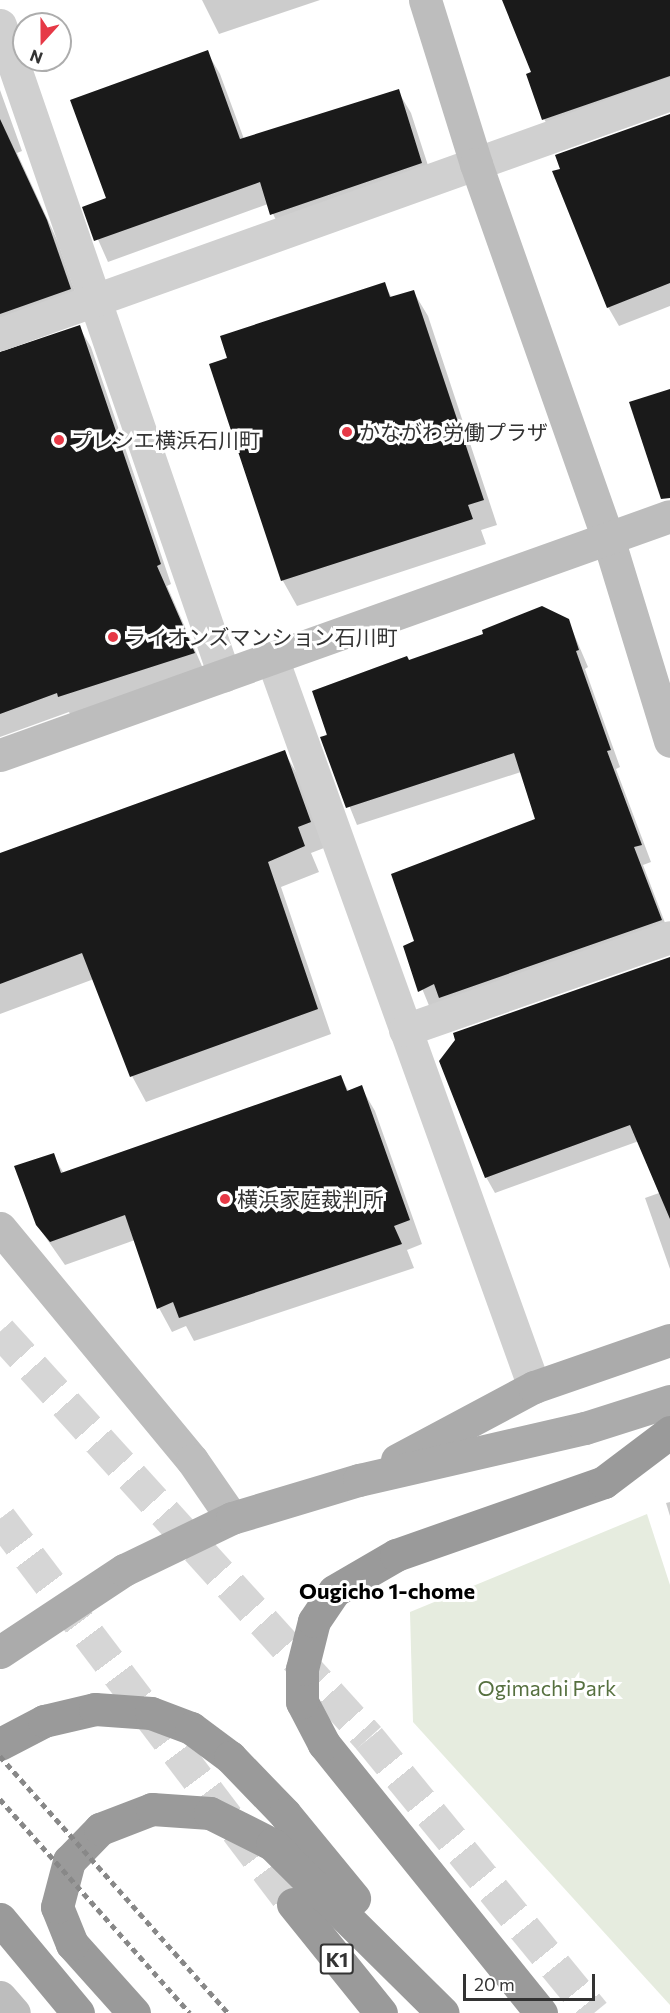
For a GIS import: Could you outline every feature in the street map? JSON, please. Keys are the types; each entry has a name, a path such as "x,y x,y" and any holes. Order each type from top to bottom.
{"highway":[{"path":"604,1482 670,1432"},
{"path":"541,2013 324,1744 302,1702 302,1669 314,1621 334,1591 396,1555 670,1461"},
{"path":"0,1744 44,1721 95,1709 151,1713 191,1728 231,1757 285,1814 448,2013"},
{"path":"134,2013 72,1944 57,1907 69,1861 100,1829 152,1809 210,1813 272,1844 443,2013"},
{"name":"K1","path":"293,1904 381,2013"},
{"path":"0,1919 78,2013"}],"main road":[{"path":"359,1480 534,1387 670,1340"},
{"path":"0,1652 124,1570 232,1518 359,1480 585,1428 670,1401"}],"street":[{"path":"425,0 476,164 608,538 670,741"},
{"path":"0,25 224,675"},
{"path":"0,334 670,94"},
{"path":"0,754 670,516"},
{"path":"272,658 534,1387"},
{"path":"405,1030 670,937"},
{"path":"0,1228 192,1460 232,1518"},
{"path":"585,1428 670,1424"},
{"path":"0,1997 14,2013"}],"green space":[{"name":"Ogimachi Park","path":"647,1514 670,1585 670,2005 413,1722 410,1612"}],"building":[{"path":"502,0 670,0 670,76 542,120 526,74 531,72"},
{"path":"208,50 240,139 399,89 422,163 270,215 260,182 94,241 82,207 106,198 70,100"},
{"path":"670,114 670,283 607,308 552,171 560,169 555,155"},
{"path":"0,119 47,220 71,289 0,314"},
{"name":"かながわ労働プラザ","path":"385,282 390,297 414,290 484,500 468,505 473,519 281,581 209,364 227,358 220,336"},
{"name":"プレシエ横浜石川町","path":"80,325 161,564 157,566 195,653 58,697 57,693 0,714 0,352"},
{"path":"670,389 670,498 661,499 629,402"},
{"path":"542,606 569,619 579,650 576,651 611,750 607,751 642,845 634,847 662,920 439,998 434,984 418,992 403,946 414,941 391,874 535,819 514,753 346,808 320,737 327,735 312,691 407,656 409,660 483,634 482,630"},
{"path":"285,750 311,822 298,827 305,846 268,862 318,1009 130,1077 82,953 0,984 0,853"},
{"path":"670,957 670,1219 630,1125 485,1178 439,1061 455,1040 453,1033"},
{"name":"横浜家庭裁判所","path":"341,1075 347,1091 362,1085 410,1220 394,1226 402,1244 179,1318 173,1302 157,1309 125,1215 50,1242 36,1225 14,1166 54,1153 61,1173"}],"tunnel":[{"path":"0,1331 369,1738 594,2013"},
{"path":"0,1518 293,1904"}],"railway":[{"path":"0,1756 228,2013"},
{"path":"0,1799 190,2013"}],"place":[{"name":"かながわ労働プラザ","path":"347,432"},
{"name":"プレシエ横浜石川町","path":"59,440"},
{"name":"ライオンズマンション石川町","path":"113,637"},
{"name":"横浜家庭裁判所","path":"225,1199"}],"district":[{"name":"Ougicho 1-chome","path":"387,1591"}]}
